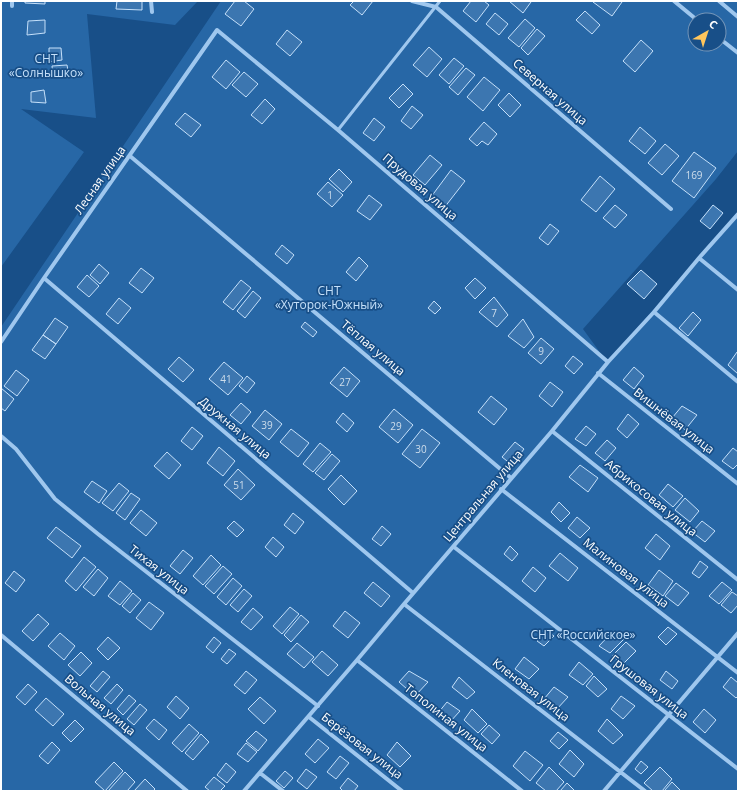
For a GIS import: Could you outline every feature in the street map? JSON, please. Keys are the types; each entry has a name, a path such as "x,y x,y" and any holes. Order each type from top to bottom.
{"street":[{"path":"12,1 12,6"},
{"path":"151,1 152,12"},
{"name":"Северная улица","path":"412,1 436,7 671,209"},
{"path":"674,1 687,12"},
{"path":"719,1 738,17"},
{"name":"Прудовая улица","path":"217,30 338,130 608,362"},
{"name":"Лесная улица","path":"1,342 217,30"},
{"path":"727,44 738,53"},
{"name":"Тёплая улица","path":"130,156 511,478"},
{"name":"Центральная улица","path":"244,791 454,547 552,431 598,373 654,312 698,258 738,214"},
{"path":"698,258 738,290"},
{"name":"Дружная улица","path":"44,278 413,593"},
{"path":"654,312 738,382"},
{"name":"Вишнёвая улица","path":"598,373 738,484"},
{"name":"Абрикосовая улица","path":"552,431 738,580"},
{"name":"Тихая улица","path":"1,436 16,449 55,499 318,706"},
{"name":"Малиновая улица","path":"502,489 738,673"},
{"name":"Грушовая улица","path":"454,547 738,769"},
{"name":"Кленовая улица","path":"404,604 645,791"},
{"path":"604,791 738,633"},
{"name":"Вольная улица","path":"1,635 187,791"},
{"name":"Тополиная улица","path":"357,660 522,791"},
{"name":"Берёзовая улица","path":"309,717 402,791"},
{"path":"260,773 283,791"}],"lane":[{"path":"338,130 440,1"}],"green space":[{"name":"СНТ «Солнышко»","path":"1,1 198,1 175,25 87,14 96,118 21,109 84,152 1,267"},
{"name":"СНТ «Хуторок-Южный»","path":"221,1 738,1 738,151 716,179 583,329 607,362 738,214 738,791 1,791 1,327"}],"building":[{"path":"25,1 45,1 45,4 25,3"},
{"path":"117,1 142,1 142,10 116,9"},
{"path":"235,1 244,1 254,9 241,26 225,14"},
{"path":"354,1 373,1 362,15 350,5"},
{"path":"471,1 484,1 489,5 476,22 463,11"},
{"path":"509,1 530,1 531,2 523,13"},
{"path":"593,2 622,2 612,16"},
{"path":"585,11 600,25 592,34 576,20"},
{"path":"495,13 508,24 499,35 486,24"},
{"path":"525,19 535,28 519,47 508,38"},
{"path":"45,20 45,33 27,35 28,21"},
{"path":"537,29 545,36 528,55 521,48"},
{"path":"287,30 302,42 290,56 276,44"},
{"path":"641,40 653,51 635,72 623,61"},
{"path":"429,47 442,59 427,77 413,65"},
{"path":"49,48 61,48 62,60 49,62"},
{"path":"454,58 464,66 449,84 439,75"},
{"path":"226,60 240,72 226,89 212,77"},
{"path":"67,65 69,76 53,77 52,66"},
{"path":"466,68 475,75 458,95 449,87"},
{"path":"244,72 258,84 246,97 232,85"},
{"path":"484,77 500,90 483,111 467,97"},
{"path":"403,84 413,94 399,108 389,98"},
{"path":"44,90 46,103 31,102 31,92"},
{"path":"509,93 521,105 510,117 498,105"},
{"path":"265,99 275,109 262,124 251,115"},
{"path":"412,106 423,115 411,129 401,121"},
{"path":"185,113 201,125 191,137 175,124"},
{"path":"374,118 385,127 374,141 363,133"},
{"path":"484,122 497,134 488,145 482,141 477,146 469,139"},
{"path":"640,127 656,141 645,154 629,141"},
{"path":"665,144 679,156 662,175 648,163"},
{"path":"694,152 716,168 694,198 672,181"},
{"path":"430,155 442,165 425,185 413,175"},
{"path":"339,169 352,182 343,192 329,179"},
{"path":"451,170 465,181 444,208 431,197"},
{"path":"600,176 615,189 596,212 581,200"},
{"path":"328,182 343,195 332,207 317,194"},
{"path":"369,195 382,205 370,220 357,211"},
{"path":"615,205 627,215 615,228 603,218"},
{"path":"713,205 723,213 710,229 700,221"},
{"path":"550,224 559,231 548,245 539,238"},
{"path":"282,245 294,255 287,264 275,254"},
{"path":"359,257 368,266 356,281 346,272"},
{"path":"99,264 109,273 100,284 90,275"},
{"path":"141,268 154,278 142,293 129,283"},
{"path":"641,270 657,284 644,299 627,284"},
{"path":"87,275 99,286 89,297 77,287"},
{"path":"475,278 486,288 475,299 465,288"},
{"path":"241,280 251,288 233,310 223,302"},
{"path":"253,291 261,298 245,318 237,311"},
{"path":"494,297 508,315 497,327 479,312"},
{"path":"119,298 131,308 118,324 106,314"},
{"path":"434,301 441,308 435,314 428,308"},
{"path":"693,312 701,320 688,336 679,328"},
{"path":"55,318 68,327 56,344 43,335"},
{"path":"523,319 534,337 524,348 508,336"},
{"path":"305,322 317,332 313,337 301,327"},
{"path":"43,335 56,344 45,359 32,350"},
{"path":"541,338 554,349 541,364 528,353"},
{"path":"737,352 738,353 738,374 728,365"},
{"path":"573,356 583,364 574,374 565,366"},
{"path":"179,357 194,370 183,382 168,369"},
{"path":"224,362 243,378 228,395 209,379"},
{"path":"344,367 360,381 347,397 330,383"},
{"path":"634,367 644,376 634,389 623,380"},
{"path":"16,370 29,380 17,396 4,386"},
{"path":"247,376 255,383 247,393 239,386"},
{"path":"550,382 563,392 552,407 539,396"},
{"path":"1,388 14,399 5,411 1,408"},
{"path":"491,396 507,409 494,425 478,412"},
{"path":"241,403 251,412 241,424 230,415"},
{"path":"682,406 697,415 685,430 672,418"},
{"path":"394,409 413,425 398,443 379,427"},
{"path":"265,410 282,424 269,440 252,426"},
{"path":"343,413 354,423 347,432 336,422"},
{"path":"628,414 639,424 627,438 617,429"},
{"path":"586,426 596,434 586,446 575,439"},
{"path":"192,427 203,436 192,450 181,441"},
{"path":"291,429 309,443 298,457 280,442"},
{"path":"422,429 440,443 420,468 402,454"},
{"path":"607,440 616,448 605,461 595,453"},
{"path":"515,442 524,449 512,465 502,457"},
{"path":"320,443 331,452 313,472 303,464"},
{"path":"219,447 235,461 223,476 207,463"},
{"path":"733,448 738,452 738,464 733,469 722,461"},
{"path":"167,452 181,465 169,479 154,466"},
{"path":"332,454 340,461 324,480 315,473"},
{"path":"580,465 598,478 588,492 569,477"},
{"path":"238,469 255,485 241,500 224,485"},
{"path":"341,475 357,491 344,505 328,489"},
{"path":"92,481 107,491 99,503 84,492"},
{"path":"119,483 129,491 113,511 102,503"},
{"path":"668,484 683,496 673,507 659,495"},
{"path":"131,493 140,499 125,520 116,513"},
{"path":"685,498 699,511 690,522 675,510"},
{"path":"559,502 570,513 561,522 551,512"},
{"path":"141,510 157,523 146,536 130,523"},
{"path":"293,513 304,522 295,534 284,525"},
{"path":"577,517 590,528 580,538 568,528"},
{"path":"234,521 244,530 237,537 227,528"},
{"path":"702,521 715,531 705,542 692,532"},
{"path":"382,526 391,534 381,546 372,539"},
{"path":"56,527 81,546 72,558 47,538"},
{"path":"656,534 670,546 660,560 645,548"},
{"path":"273,537 284,547 276,557 265,547"},
{"path":"510,546 518,554 512,561 504,554"},
{"path":"183,550 193,558 180,574 170,566"},
{"path":"560,553 578,568 568,581 549,566"},
{"path":"211,555 221,565 203,585 193,576"},
{"path":"84,557 96,567 76,591 65,581"},
{"path":"700,561 708,567 699,578 692,573"},
{"path":"223,566 232,574 214,594 205,586"},
{"path":"533,567 546,578 535,592 522,581"},
{"path":"98,569 108,578 94,596 83,587"},
{"path":"659,570 673,581 663,596 648,585"},
{"path":"14,571 25,580 16,592 5,583"},
{"path":"233,578 242,586 226,605 217,597"},
{"path":"120,581 132,591 120,605 108,596"},
{"path":"373,582 390,596 381,607 364,593"},
{"path":"722,582 732,590 719,604 709,596"},
{"path":"676,583 689,593 678,606 665,596"},
{"path":"244,589 252,596 238,612 230,605"},
{"path":"732,592 738,596 738,605 731,613 721,605"},
{"path":"133,593 141,600 130,613 122,606"},
{"path":"149,602 164,613 151,630 136,618"},
{"path":"290,607 299,614 282,634 273,626"},
{"path":"253,608 263,617 251,630 241,622"},
{"path":"345,611 360,623 348,638 333,626"},
{"path":"38,614 49,624 33,641 22,631"},
{"path":"301,615 309,622 291,642 284,635"},
{"path":"668,627 677,634 666,645 658,637"},
{"path":"547,631 554,636 544,646 537,641"},
{"path":"613,631 624,639 610,653 599,646"},
{"path":"60,633 75,646 64,660 48,646"},
{"path":"108,637 120,648 108,660 97,649"},
{"path":"214,637 221,643 213,653 206,647"},
{"path":"626,642 636,651 623,664 612,656"},
{"path":"297,643 314,657 304,668 287,654"},
{"path":"229,649 236,654 227,664 221,659"},
{"path":"322,651 338,665 328,676 312,662"},
{"path":"81,652 92,663 80,676 68,665"},
{"path":"524,657 539,669 529,679 515,669"},
{"path":"579,662 593,674 583,685 569,675"},
{"path":"103,671 110,677 97,692 90,686"},
{"path":"246,671 257,680 245,694 234,685"},
{"path":"409,671 428,682 415,696 399,682"},
{"path":"666,671 678,681 672,689 660,680"},
{"path":"594,676 607,689 598,697 586,686"},
{"path":"459,677 475,692 467,699 452,687"},
{"path":"731,677 738,683 738,696 736,698 723,687"},
{"path":"28,684 37,692 25,705 16,697"},
{"path":"117,684 123,690 111,704 104,698"},
{"path":"554,687 568,697 556,710 544,699"},
{"path":"129,695 136,701 123,715 117,709"},
{"path":"176,696 189,708 180,719 167,707"},
{"path":"621,696 635,706 623,719 611,709"},
{"path":"260,697 276,711 264,724 248,709"},
{"path":"46,698 64,714 53,726 35,710"},
{"path":"447,702 460,711 449,723 438,713"},
{"path":"140,704 147,710 134,725 127,719"},
{"path":"472,709 487,724 478,733 464,720"},
{"path":"704,709 716,720 705,733 693,722"},
{"path":"154,719 167,730 159,740 146,728"},
{"path":"607,719 623,735 613,744 598,731"},
{"path":"75,720 84,729 71,742 62,733"},
{"path":"189,724 199,733 182,752 172,743"},
{"path":"489,725 500,735 492,744 481,734"},
{"path":"256,731 267,740 258,751 246,741"},
{"path":"558,732 568,740 559,749 550,741"},
{"path":"201,734 209,742 193,760 185,753"},
{"path":"318,739 329,748 315,763 305,754"},
{"path":"52,742 60,750 48,764 39,756"},
{"path":"397,742 411,756 400,767 387,755"},
{"path":"246,743 257,752 248,762 237,754"},
{"path":"570,750 584,764 574,777 559,764"},
{"path":"525,751 543,765 530,781 513,766"},
{"path":"340,756 349,763 336,779 327,772"},
{"path":"641,761 648,767 641,774 635,769"},
{"path":"114,762 123,771 105,791 95,782"},
{"path":"226,763 236,772 227,783 217,775"},
{"path":"549,767 564,782 556,791 546,791 536,783"},
{"path":"660,767 672,779 662,791 653,791 644,783"},
{"path":"306,769 317,777 307,789 297,781"},
{"path":"285,771 293,778 284,788 276,781"},
{"path":"125,772 135,782 127,791 108,791"},
{"path":"214,777 225,786 220,791 210,791 205,787"},
{"path":"348,778 358,786 354,791 343,791 340,788"},
{"path":"145,779 155,789 153,791 134,791"},
{"path":"672,782 681,791 664,791"},
{"path":"567,783 575,791 560,791"}],"park label":[{"name":"СНТ «Российское»","path":"583,635"}]}
